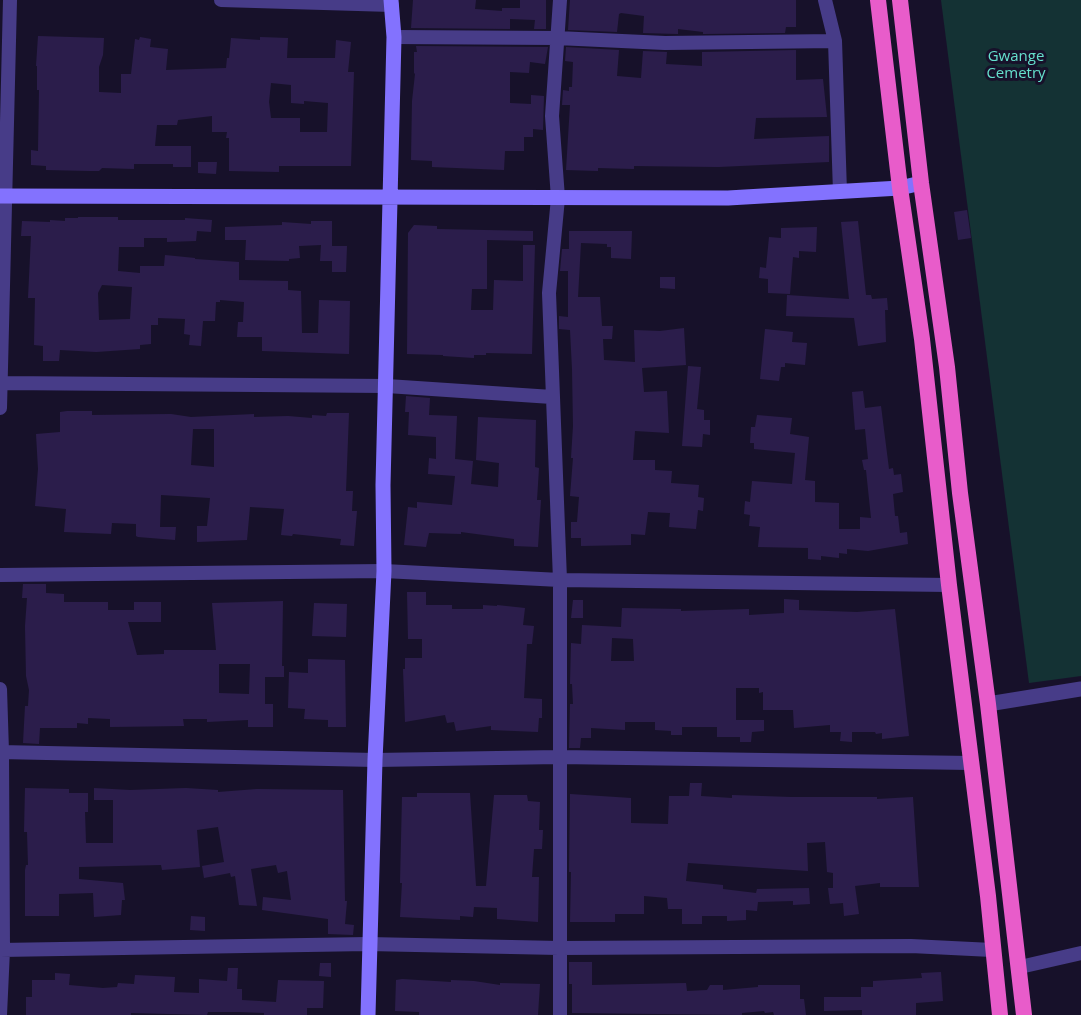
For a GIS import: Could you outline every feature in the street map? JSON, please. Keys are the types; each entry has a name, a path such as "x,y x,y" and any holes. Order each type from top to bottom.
{"highway":[{"path":"878,0 900,188 922,339 1000,1015"},
{"path":"900,0 921,183 947,367 960,493 988,704 1024,1015"}],"main road":[{"path":"368,1015 368,944 384,571 383,485 387,386 388,197 394,37 392,3"},
{"path":"2,196 728,198 900,188 921,183"}],"street":[{"path":"0,408 2,196 10,0"},
{"path":"221,0 392,3"},
{"path":"560,0 552,116 558,198 549,293 560,580 560,1015"},
{"path":"825,0 835,41 840,192"},
{"path":"394,37 557,38 665,43 835,41"},
{"path":"1,383 387,386 552,396"},
{"path":"0,575 384,571 560,580 949,585"},
{"path":"0,688 0,1015"},
{"path":"988,704 1081,689"},
{"path":"1,752 375,760 559,757 971,763"},
{"path":"1,950 368,944 559,948 910,946 992,950"},
{"path":"1020,967 1081,953"}],"green space":[{"name":"Gwange Cemetry","path":"941,0 1081,0 1081,676 1029,683"}],"building":[{"path":"413,0 476,0 475,9 502,11 502,8 520,8 520,0 546,0 546,29 534,29 535,20 510,19 510,29 411,28"},
{"path":"570,0 796,0 796,27 786,27 785,33 703,34 703,32 678,29 678,34 643,33 644,16 621,13 617,32 568,30"},
{"path":"38,36 104,38 103,55 99,67 99,92 121,93 121,74 131,74 135,39 139,40 140,37 151,39 150,47 168,49 166,70 226,68 231,38 260,40 260,37 288,38 287,58 335,58 336,40 351,42 348,72 354,72 351,166 279,166 279,172 229,171 229,138 226,138 227,132 212,132 212,116 178,120 177,125 157,125 155,146 191,146 191,167 173,167 173,164 134,164 134,169 46,170 46,166 31,165 31,150 38,151 39,90 37,90","holes":["271,83 291,85 291,103 304,104 304,101 328,103 327,132 300,132 300,118 271,118 269,102"]},
{"path":"416,46 548,47 545,64 530,62 529,73 510,72 510,103 531,104 531,95 544,96 543,130 533,129 533,137 524,137 524,151 505,151 504,170 432,167 432,161 411,160"},
{"path":"566,47 619,50 617,76 641,78 643,51 667,52 666,64 702,66 702,52 796,50 796,80 823,79 827,117 756,118 754,139 829,136 829,162 718,167 634,166 634,169 598,168 598,171 566,170 570,105 562,105 563,90 569,91 569,87 572,87 573,62 565,61"},
{"path":"198,162 217,162 216,174 198,173"},
{"path":"967,210 971,238 958,240 954,212"},
{"path":"65,218 212,220 211,232 197,231 196,241 167,242 167,238 144,238 144,247 119,247 118,271 140,273 140,266 164,266 165,255 239,262 239,280 288,281 288,290 301,291 302,333 318,333 319,300 350,301 349,354 262,351 262,337 237,337 238,322 243,322 244,302 220,300 216,302 215,321 203,321 201,346 189,345 190,335 184,334 185,319 158,318 158,325 151,325 151,344 140,345 140,349 96,352 60,350 59,361 43,361 43,346 34,345 35,298 28,298 31,236 21,236 22,221 50,222 50,220 65,221","holes":["102,285 132,287 130,319 99,320 98,293"]},
{"path":"311,221 332,221 332,246 347,246 346,272 332,272 332,261 320,261 321,245 299,246 300,258 289,259 289,261 245,260 246,240 225,240 225,227 282,225 282,222 311,224"},
{"path":"858,221 866,295 871,295 872,299 887,298 888,310 885,310 886,342 858,346 854,318 786,316 787,295 849,299 841,222"},
{"path":"414,225 437,226 437,229 533,231 533,241 487,240 487,289 472,289 471,310 493,310 494,280 523,281 523,245 535,245 532,354 486,353 486,355 474,355 474,358 407,354 408,233"},
{"path":"817,227 816,252 799,251 799,258 793,257 790,294 768,293 768,279 759,278 760,267 766,268 769,237 781,238 781,228"},
{"path":"569,231 632,231 631,259 611,258 611,247 607,247 607,244 581,243 578,297 600,297 602,326 613,326 612,339 603,339 604,360 635,362 634,330 660,331 684,328 686,365 642,368 644,392 667,391 669,433 635,431 633,460 655,460 655,470 672,471 671,483 699,485 698,497 704,498 703,511 698,510 696,529 669,527 670,513 648,512 645,535 631,534 631,545 581,546 581,538 571,538 571,522 577,522 579,497 570,496 573,426 570,330 559,329 559,316 568,317 568,271 560,271 562,249 569,249"},
{"path":"660,277 675,277 675,289 660,288"},
{"path":"765,329 793,332 792,342 807,343 805,365 785,363 785,367 781,367 779,381 760,379"},
{"path":"688,366 701,367 697,409 704,410 704,420 710,420 710,435 703,434 702,447 682,446"},
{"path":"863,391 865,408 881,406 889,469 893,468 894,475 901,474 903,492 893,494 895,516 898,516 900,533 907,532 908,544 868,551 847,549 847,554 839,553 839,558 821,556 821,560 808,559 808,548 758,547 760,527 749,526 750,515 744,514 745,501 750,502 752,481 792,484 795,453 754,449 754,443 750,443 751,427 755,427 757,415 792,418 790,434 809,437 805,480 815,481 815,502 839,503 839,529 860,529 860,517 871,518 866,470 864,470 862,460 868,459 865,429 855,430 852,392"},
{"path":"406,396 430,398 429,415 457,416 455,459 473,461 471,484 498,487 499,463 476,460 478,417 536,420 535,467 539,468 537,500 541,500 538,547 514,546 514,539 461,532 461,534 429,533 426,547 404,545 408,507 417,508 417,502 452,505 455,476 428,474 429,458 436,459 436,437 408,435 409,412 405,412"},
{"path":"92,411 92,415 171,414 191,417 254,414 254,417 312,418 312,415 349,413 346,491 353,491 352,511 357,511 354,546 340,545 341,539 281,535 284,509 250,507 247,540 197,542 197,526 207,526 210,498 161,495 160,527 176,527 175,540 138,537 136,536 136,524 112,523 111,534 64,532 66,509 35,506 38,469 36,434 60,432 60,412","holes":["193,429 214,429 214,467 191,465"]},
{"path":"23,584 46,584 46,593 64,594 64,602 108,602 108,610 134,610 134,602 161,602 161,622 128,622 137,655 164,654 164,650 216,650 212,603 283,601 282,666 284,666 284,677 265,677 265,704 273,704 273,727 248,727 248,720 207,722 207,719 183,719 184,726 110,727 110,719 88,718 88,724 77,723 77,728 40,728 39,744 23,743 25,706 28,706 29,690 26,676 27,598 22,598","holes":["219,664 250,664 249,694 219,693"]},
{"path":"407,592 426,592 426,605 452,605 452,609 483,609 483,605 525,608 523,625 534,626 532,644 527,644 524,698 542,699 542,718 539,718 538,732 491,730 491,726 456,731 454,722 447,723 445,715 405,722 403,669 405,669 405,658 422,658 422,639 408,639"},
{"path":"784,599 799,600 799,610 857,612 895,609 909,736 882,739 882,733 852,732 852,742 840,741 841,732 830,732 830,725 794,728 793,710 763,710 763,692 759,693 759,688 736,688 736,720 764,720 764,731 752,732 751,742 740,742 740,737 717,737 717,727 682,727 682,735 671,735 671,731 655,730 655,722 625,722 625,730 591,728 591,738 581,738 580,748 569,748 570,704 573,704 572,684 570,684 571,643 581,644 582,625 621,627 622,608 681,609 681,611 749,609 749,615 784,613","holes":["612,638 633,639 634,661 611,661"]},
{"path":"573,600 583,600 583,618 571,618"},
{"path":"314,603 347,604 346,637 312,636"},
{"path":"308,659 345,660 346,727 328,727 328,720 304,719 305,709 288,708 289,672 308,673"},
{"path":"690,783 702,783 701,796 732,798 732,795 877,797 877,799 913,797 919,887 880,887 880,883 855,886 859,914 844,916 843,903 830,904 828,888 833,888 833,873 827,872 825,842 807,843 808,871 688,863 686,881 723,885 723,889 756,893 757,889 809,888 810,904 793,905 793,901 758,902 757,911 746,910 746,920 727,921 727,916 702,916 702,924 682,924 682,909 668,909 667,898 644,896 644,914 615,914 615,922 570,922 570,794 631,798 631,823 668,824 669,796 689,796"},
{"path":"25,788 69,789 69,793 88,793 88,812 85,812 86,843 113,843 113,800 94,800 94,788 130,790 186,788 218,790 218,792 257,789 343,790 345,901 347,901 345,924 354,925 353,935 328,934 328,919 262,910 263,897 291,900 287,871 278,873 276,865 251,869 257,906 239,905 235,876 231,877 230,873 204,878 202,866 224,862 218,827 197,830 200,867 162,870 161,865 79,867 79,879 123,883 125,900 122,900 121,915 94,917 93,893 59,894 59,916 25,916 25,870 28,865 27,832 24,832"},
{"path":"417,793 470,793 476,886 486,886 494,795 527,795 528,801 540,802 539,830 543,830 542,849 534,849 532,877 539,877 538,922 497,919 497,908 474,907 473,917 460,916 460,920 400,917 402,797 417,797"},
{"path":"191,916 205,917 205,931 190,930"},
{"path":"569,962 592,962 592,985 686,983 687,991 707,990 710,985 723,985 723,990 758,987 758,985 800,985 800,999 804,999 806,1015 774,1015 773,1012 765,1013 764,1011 742,1013 742,1015 572,1013"},
{"path":"320,963 331,963 331,977 319,976"},
{"path":"228,968 238,968 237,989 242,989 242,1000 276,1002 278,980 324,981 323,1008 307,1008 307,1015 208,1012 207,1015 131,1013 131,1015 26,1015 26,997 32,997 32,980 55,980 55,973 70,974 69,985 103,988 117,987 118,983 134,984 135,975 175,977 174,992 199,993 199,979 227,981"},
{"path":"941,972 943,1001 916,1003 916,1015 862,1015 862,1010 824,1011 824,997 861,997 861,987 873,987 873,981 922,978 921,973"},
{"path":"396,980 474,981 500,985 500,983 540,984 538,1015 419,1015 419,1012 395,1011"}]}
